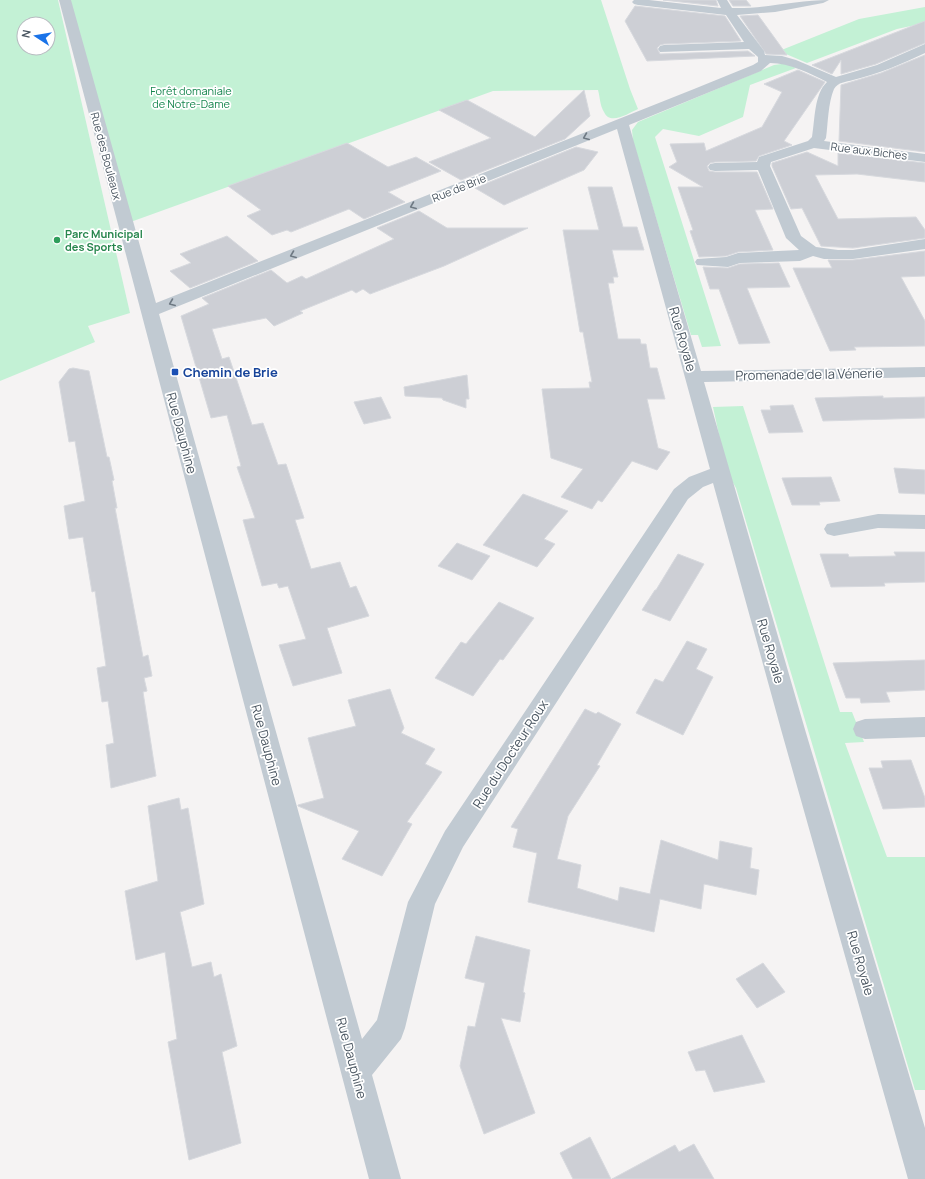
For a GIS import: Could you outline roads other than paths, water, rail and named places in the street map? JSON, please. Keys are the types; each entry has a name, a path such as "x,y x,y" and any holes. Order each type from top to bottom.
{"street":[{"name":"Rue des Bouleaux","path":"65,0 149,312"},
{"path":"721,0 752,45 764,59 788,60 835,81"},
{"path":"638,2 729,11 774,9 823,0"},
{"path":"664,49 752,45"},
{"path":"925,48 895,63 857,76 835,81 829,87 825,98 820,138 813,144 764,160 763,166 794,238 801,245 811,250 832,254 859,253 925,244"},
{"name":"Rue de Brie","path":"149,312 757,68 764,63 764,59"},
{"name":"Rue Royale","path":"622,122 919,1173"},
{"name":"Rue aux Biches","path":"813,144 925,158"},
{"path":"715,167 763,166"},
{"path":"703,262 728,262 738,258 800,256 811,250"},
{"name":"Rue Dauphine","path":"149,312 385,1179"},
{"name":"Promenade de la Vénerie","path":"694,377 925,372"},
{"name":"Rue du Docteur Roux","path":"356,1071 390,1028 422,902 454,839 681,494 696,482 721,472"},
{"path":"834,530 878,521 925,522"},
{"path":"864,729 925,728"}],"place":[{"name":"Parc Municipal des Sports","path":"57,240"},
{"name":"Chemin de Brie","path":"175,372"}],"park label":[{"name":"Forêt domaniale de Notre-Dame","path":"191,97"}]}
